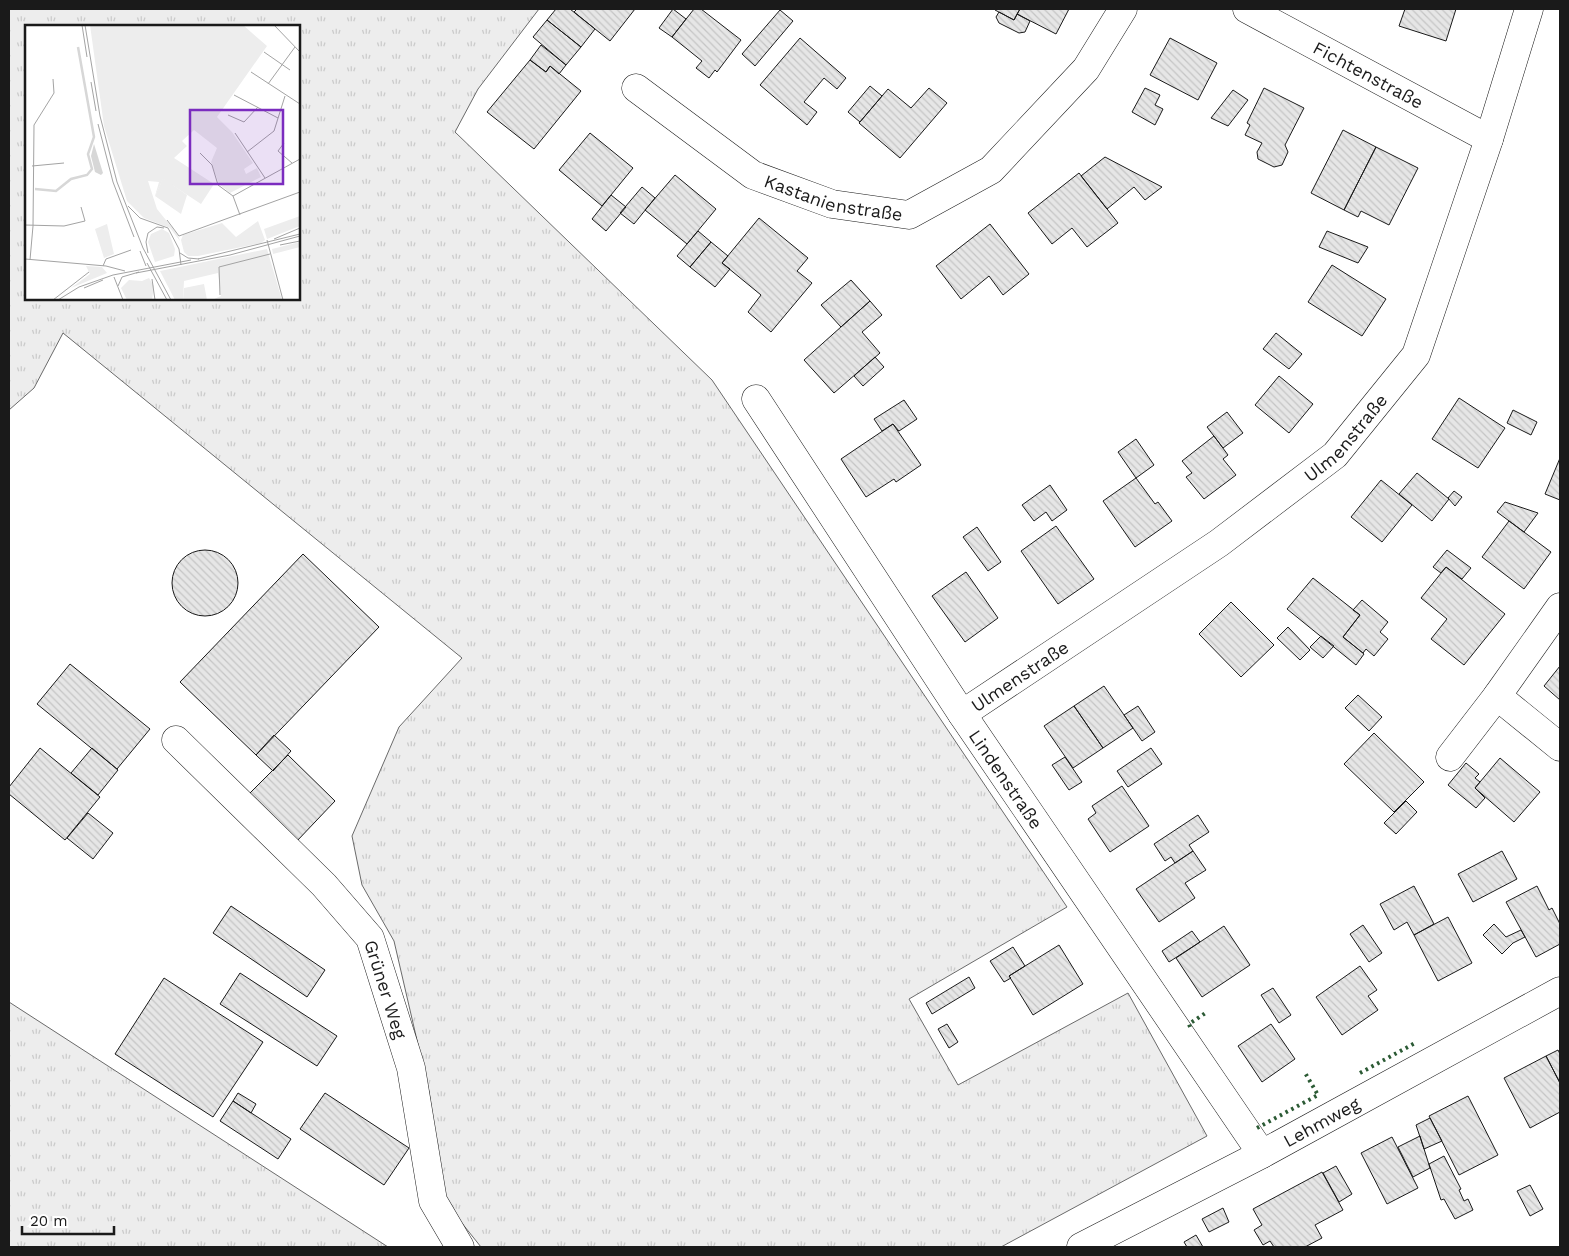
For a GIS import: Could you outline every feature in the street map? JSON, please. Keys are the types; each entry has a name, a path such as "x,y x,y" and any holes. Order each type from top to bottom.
{"street":[{"name":"Kastanienstraße","path":"636,88 753,174 832,204 909,215 991,170 1086,69 1123,9"},
{"name":"Fichtenstraße","path":"1247,9 1488,139"},
{"name":"Ulmenstraße","path":"962,714 1219,543 1335,455 1416,355 1529,9"},
{"name":"Lindenstraße","path":"756,399 962,714 1262,1154"},
{"path":"1450,757 1560,607"},
{"path":"1496,696 1560,747"},
{"name":"Grüner Weg","path":"176,740 324,885 370,938 411,1068 433,1201 460,1247"},
{"name":"Lehmweg","path":"1081,1247 1262,1154 1560,991"}],"green space":[{"path":"9,9 539,9 478,89 455,132 712,380 1067,907 909,999 958,1085 1128,993 1207,1136 1001,1247 481,1247 445,1202 429,1092 394,941 362,885 352,836 399,727 462,658 63,333 34,388 9,410"},
{"path":"9,1002 388,1247 9,1247"}],"building":[{"path":"556,9 570,9 595,29 581,47 547,20"},
{"path":"577,9 635,9 610,41 574,12"},
{"path":"673,9 686,19 672,37 659,28"},
{"path":"694,9 701,9 741,40 717,72 715,70 709,78 696,68 702,61 672,37"},
{"path":"996,9 1020,9 1014,20"},
{"path":"1020,9 1069,9 1056,34 1017,14"},
{"path":"1405,9 1456,9 1446,41 1399,26"},
{"path":"780,10 793,21 755,66 742,54"},
{"path":"999,12 1014,20 1017,14 1030,21 1025,32 1019,33 999,23 996,17"},
{"path":"547,20 581,47 566,65 533,37"},
{"path":"800,38 846,78 837,89 824,78 804,102 817,112 807,125 760,85"},
{"path":"1170,38 1217,63 1198,100 1150,75"},
{"path":"541,45 566,65 559,74 550,66 546,72 530,60"},
{"path":"530,60 546,72 550,66 581,91 534,149 487,112"},
{"path":"870,86 882,96 860,122 848,112"},
{"path":"929,88 947,103 900,158 859,123 888,89 911,108"},
{"path":"1145,88 1160,95 1155,105 1163,109 1155,125 1132,112"},
{"path":"1264,88 1304,108 1285,145 1288,152 1282,165 1274,167 1258,159 1257,152 1262,143 1245,135 1250,125 1247,123"},
{"path":"1233,90 1248,100 1228,126 1211,118"},
{"path":"1343,130 1376,147 1344,210 1311,193"},
{"path":"590,133 633,168 602,206 559,170"},
{"path":"1376,147 1418,168 1389,225 1361,211 1358,217 1344,210"},
{"path":"1105,157 1162,187 1145,200 1134,187 1107,209 1081,176"},
{"path":"1079,173 1118,223 1087,247 1072,228 1052,244 1028,213"},
{"path":"675,175 716,209 687,244 645,210"},
{"path":"642,187 655,198 634,224 620,213"},
{"path":"611,195 626,207 606,231 592,219"},
{"path":"759,218 808,258 797,271 812,283 771,332 748,312 761,295 722,263"},
{"path":"990,224 1029,274 1003,295 989,276 961,299 936,266"},
{"path":"698,231 711,242 690,267 677,256"},
{"path":"1327,231 1368,247 1358,263 1319,247"},
{"path":"711,242 728,256 722,263 730,269 715,287 690,267"},
{"path":"1332,265 1386,299 1362,336 1308,302"},
{"path":"851,280 870,301 841,327 821,305"},
{"path":"870,301 882,315 862,332 880,353 834,393 804,360"},
{"path":"1276,333 1302,354 1289,369 1263,349"},
{"path":"875,357 884,367 863,386 854,376"},
{"path":"1279,376 1313,404 1289,433 1255,405"},
{"path":"1459,398 1505,428 1478,468 1432,439"},
{"path":"904,400 917,419 899,431 893,424 882,431 874,419"},
{"path":"1513,410 1537,422 1531,435 1507,423"},
{"path":"1227,412 1243,433 1223,448 1207,427"},
{"path":"893,424 921,465 896,482 894,479 866,497 841,459"},
{"path":"1214,436 1228,455 1223,459 1236,475 1204,499 1186,477 1192,473 1182,461"},
{"path":"1136,439 1154,465 1136,478 1118,452"},
{"path":"1560,458 1560,500 1545,494"},
{"path":"1417,473 1449,499 1432,521 1399,494"},
{"path":"1136,478 1155,504 1158,502 1172,521 1135,547 1103,501"},
{"path":"1381,480 1412,505 1382,542 1351,517"},
{"path":"1050,485 1067,510 1052,521 1046,512 1034,521 1022,505"},
{"path":"1454,491 1462,497 1455,506 1448,498"},
{"path":"1505,502 1538,513 1524,532 1497,512"},
{"path":"1509,521 1551,552 1524,589 1482,557"},
{"path":"1056,526 1094,579 1058,604 1021,551"},
{"path":"977,527 1001,562 988,571 963,537"},
{"path":"205,550 217,553 228,560 235,571 238,583 235,595 228,606 217,613 205,616 193,613 182,606 175,595 172,583 175,571 182,560 193,553"},
{"path":"1447,550 1471,568 1462,579 1446,567 1441,573 1433,567"},
{"path":"303,554 379,627 256,755 180,682"},
{"path":"1446,567 1505,614 1464,665 1431,639 1447,619 1421,598"},
{"path":"966,572 998,618 965,642 932,596"},
{"path":"1313,578 1360,615 1343,637 1364,654 1356,665 1287,609"},
{"path":"1362,600 1388,622 1380,632 1388,639 1374,656 1366,649 1363,653 1343,637 1360,615 1353,610"},
{"path":"1231,602 1274,645 1241,677 1199,634"},
{"path":"1288,627 1310,650 1300,660 1277,638"},
{"path":"1321,636 1334,646 1323,658 1310,647"},
{"path":"70,664 150,729 117,769 37,704"},
{"path":"1560,666 1560,700 1544,686"},
{"path":"1104,686 1133,728 1103,748 1074,706"},
{"path":"1358,695 1382,717 1369,731 1345,708"},
{"path":"1074,706 1103,748 1073,768 1044,726"},
{"path":"1138,706 1155,732 1142,741 1124,715"},
{"path":"1374,733 1424,782 1394,812 1344,764"},
{"path":"274,735 291,751 273,771 256,755"},
{"path":"40,748 100,797 65,840 9,794 9,787"},
{"path":"92,748 118,770 98,795 71,773"},
{"path":"1151,748 1162,764 1128,787 1117,771"},
{"path":"288,755 335,801 296,842 248,795"},
{"path":"1065,757 1082,782 1069,790 1052,765"},
{"path":"1500,758 1540,792 1514,822 1475,788"},
{"path":"1466,763 1479,774 1475,778 1480,782 1475,788 1485,798 1476,808 1448,785"},
{"path":"1122,786 1149,826 1110,852 1088,819 1096,813 1092,806"},
{"path":"1406,801 1417,812 1396,834 1384,823"},
{"path":"88,813 113,833 93,859 67,838"},
{"path":"1198,815 1209,832 1189,845 1193,851 1175,863 1171,857 1165,861 1154,844"},
{"path":"1193,851 1206,870 1185,883 1195,898 1159,922 1136,889"},
{"path":"1502,851 1517,879 1473,902 1458,874"},
{"path":"1414,886 1434,924 1414,935 1407,922 1394,930 1380,904"},
{"path":"1537,886 1549,910 1552,908 1560,924 1560,944 1536,957 1506,902"},
{"path":"231,906 325,970 307,997 213,933"},
{"path":"1448,917 1472,963 1438,981 1414,935"},
{"path":"1494,924 1506,937 1521,930 1525,937 1513,943 1502,954 1483,935"},
{"path":"1363,925 1382,953 1369,962 1350,934"},
{"path":"1224,926 1250,965 1202,997 1176,958"},
{"path":"1192,931 1200,942 1169,962 1162,951"},
{"path":"1059,945 1083,984 1033,1015 1009,976"},
{"path":"1013,947 1025,966 1009,976 1011,978 1004,982 990,961"},
{"path":"1360,966 1377,990 1368,996 1378,1010 1342,1035 1316,997"},
{"path":"240,973 337,1036 317,1066 220,1004"},
{"path":"969,977 975,988 932,1014 926,1003"},
{"path":"164,978 263,1042 213,1117 115,1054"},
{"path":"1273,988 1291,1015 1279,1023 1261,995"},
{"path":"947,1024 958,1042 949,1048 938,1029"},
{"path":"1271,1024 1295,1059 1262,1082 1238,1046"},
{"path":"1558,1050 1560,1054 1560,1083 1546,1056"},
{"path":"1546,1056 1560,1083 1560,1112 1530,1128 1504,1078"},
{"path":"238,1093 256,1104 251,1113 233,1101"},
{"path":"325,1093 409,1148 384,1185 300,1129"},
{"path":"1468,1096 1498,1155 1459,1175 1429,1116"},
{"path":"233,1101 291,1139 278,1159 220,1121"},
{"path":"1430,1118 1442,1141 1424,1149 1416,1125"},
{"path":"1420,1136 1430,1168 1413,1177 1398,1147"},
{"path":"1392,1137 1418,1188 1387,1204 1361,1153"},
{"path":"1444,1156 1461,1189 1459,1190 1464,1201 1468,1199 1473,1210 1455,1219 1444,1199 1441,1200 1429,1164"},
{"path":"1336,1166 1352,1194 1339,1202 1323,1173"},
{"path":"1322,1172 1343,1210 1315,1225 1322,1238 1305,1247 1274,1247 1270,1241 1263,1245 1254,1230 1262,1225 1253,1209"},
{"path":"1530,1185 1543,1209 1530,1216 1517,1191"},
{"path":"1223,1208 1229,1222 1209,1232 1202,1219"},
{"path":"1196,1235 1203,1247 1187,1247 1184,1242"}],"hedge":[{"path":"1190,1027 1189,1024 1207,1012"},
{"path":"1360,1073 1417,1042"},
{"path":"1257,1128 1318,1095 1304,1071"}]}
